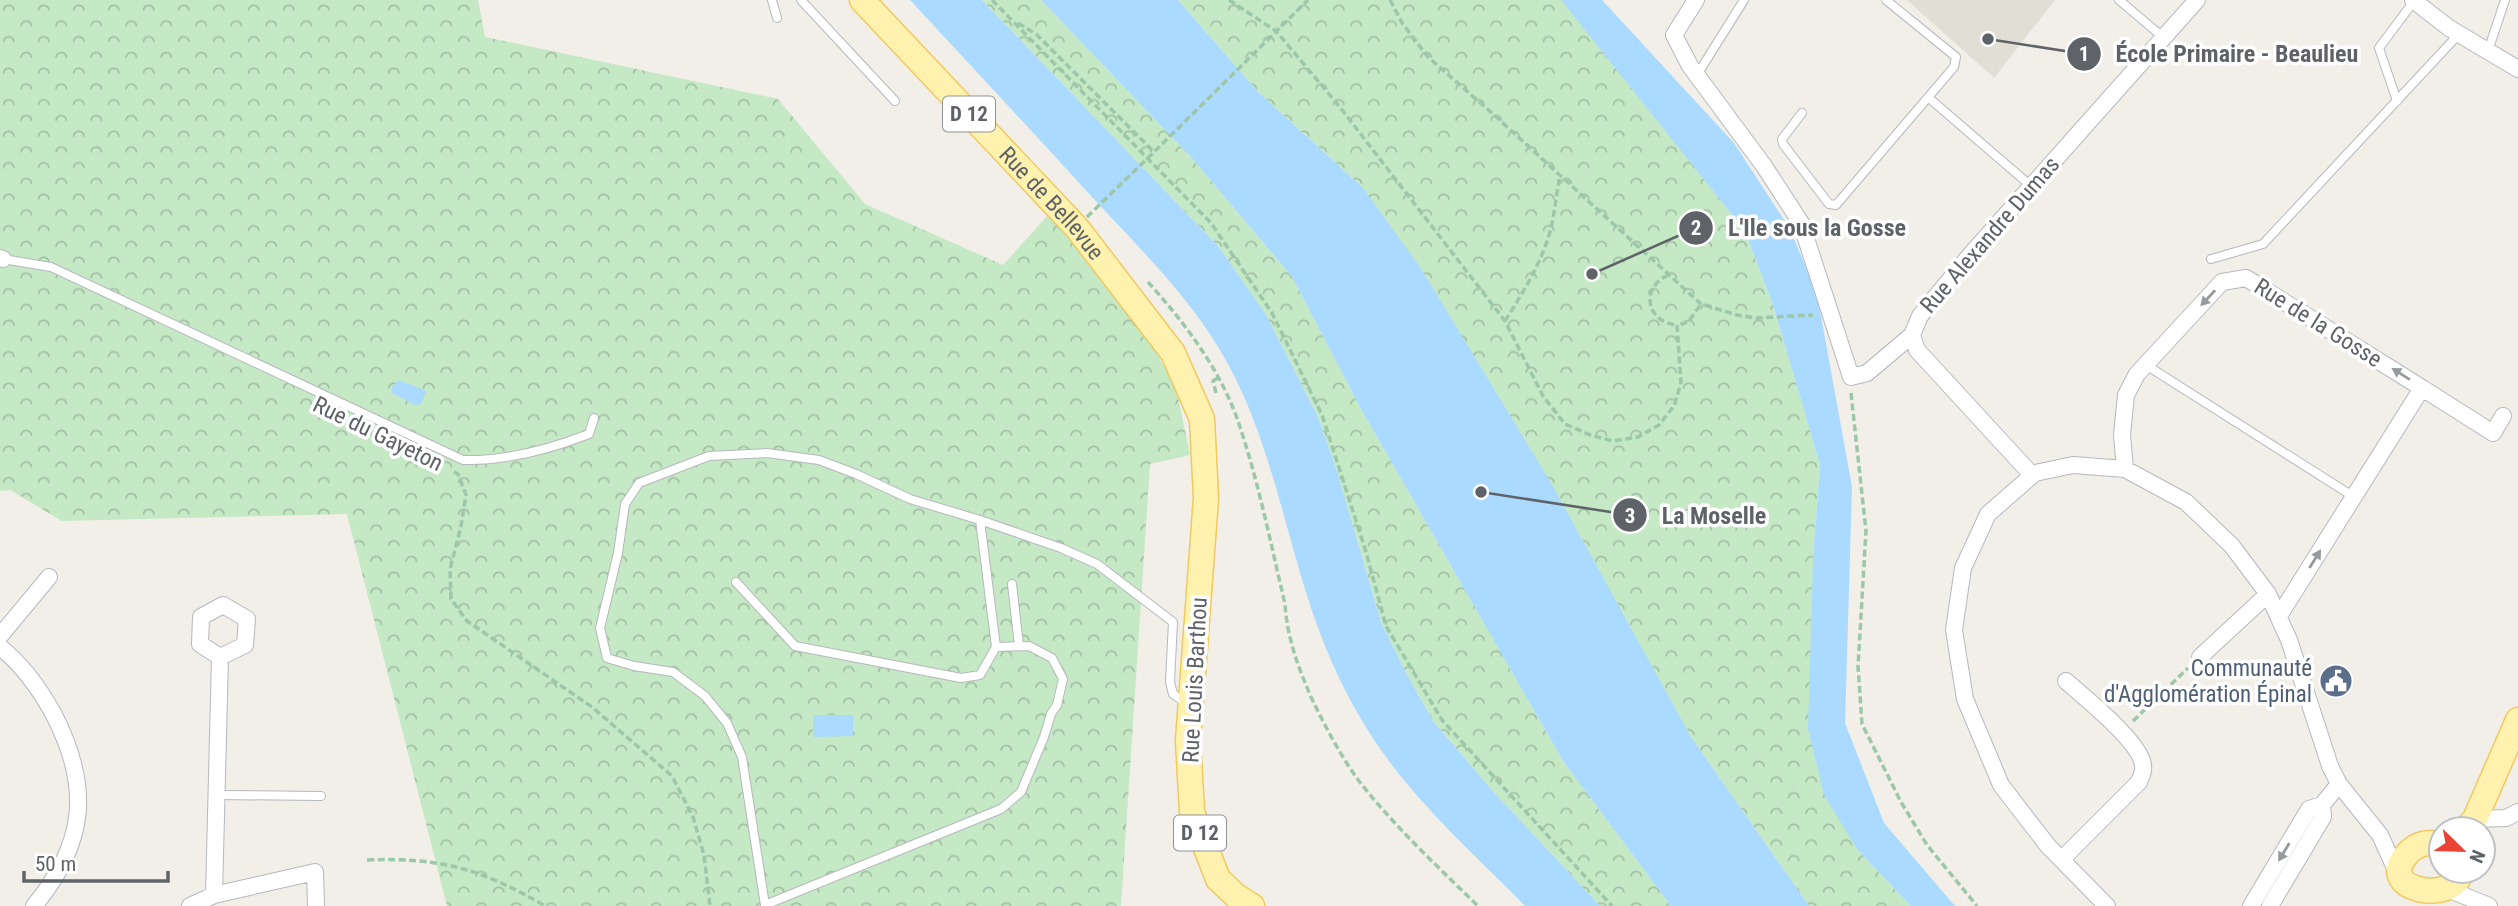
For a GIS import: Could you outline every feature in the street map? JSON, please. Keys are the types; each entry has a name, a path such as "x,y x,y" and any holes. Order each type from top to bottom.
{"main road":[{"name":"Rue de Bellevue","path":"862,0 1077,228 1132,298 1173,353 1202,419 1202,433"},
{"name":"Rue Louis Barthou","path":"1202,433 1206,498 1188,741 1192,811 1218,879 1241,903"},
{"path":"2474,815 2518,720"},
{"path":"2427,845 2413,848 2404,857 2400,867 2403,891 2420,902 2432,905 2445,900 2455,885"}],"street":[{"path":"1696,0 1674,34 1697,75 1764,166 1801,223 1851,377 1867,373 1912,335"},
{"name":"Rue Alexandre Dumas","path":"2032,475 1917,350 1912,335 1920,316 1971,254 2197,0"},
{"path":"2413,0 2459,34 2518,69"},
{"name":"Rue de la Gosse","path":"2124,469 2122,435 2126,395 2137,374 2222,282 2246,278 2493,433 2503,416"},
{"path":"2278,617 2422,388"},
{"path":"2107,906 2048,846 2001,785 1965,699 1954,630 1963,568 1988,514 2032,475 2073,465 2124,469 2186,502 2231,546 2268,594 2306,686 2330,766 2339,784 2380,835 2403,891"},
{"path":"0,636 49,577"},
{"path":"2200,657 2268,594"},
{"path":"0,647 23,667 47,702 71,752 77,776 79,808 71,845 54,882 34,906"},
{"path":"214,895 220,657"},
{"path":"2062,859 2139,782 2144,770 2142,757 2122,732 2066,681"},
{"path":"2251,906 2309,809 2322,805 2339,784"},
{"path":"2270,906 2323,817 2322,805"},
{"path":"2497,820 2518,812"},
{"path":"2380,835 2398,841 2427,843"},
{"path":"190,906 214,895 315,872 316,906"},
{"path":"2463,885 2489,906"}],"lane":[{"path":"772,0 777,18"},
{"path":"801,0 895,101"},
{"path":"1697,75 1744,0"},
{"path":"1802,113 1782,139 1783,144 1829,204 1836,205 1954,67 1956,57 1886,0"},
{"path":"2119,0 2164,38"},
{"path":"2397,100 2379,48 2413,0"},
{"path":"2488,51 2505,0"},
{"path":"2211,259 2263,244 2459,34"},
{"path":"1929,98 2031,186"},
{"path":"1,259 51,267 463,460 493,460 556,447 589,434 594,418"},
{"path":"2146,365 2354,496"},
{"path":"996,647 1029,646 1052,659 1063,679 1058,705 1051,714 1021,792 1001,810 765,905 742,757 727,723 705,696 673,672 634,666 607,658 600,628 618,553 625,504 639,483 709,456 767,453 819,460 909,499 981,520 1061,548 1097,564 1173,622 1170,682 1172,694 1191,706"},
{"path":"736,582 795,646 961,678 980,675 996,647 981,520"},
{"path":"1012,584 1019,646"},
{"path":"217,795 321,796"}],"path":[{"path":"992,0 1202,213 1219,234 1272,313 1322,415 1366,552 1386,626 1442,720 1612,906"},
{"path":"1228,0 1276,31 1339,106 1505,321 1543,396 1565,424 1613,441 1638,438 1659,425 1674,407 1681,383 1677,326"},
{"path":"1095,226 1087,217 1308,0"},
{"path":"1390,0 1402,23 1428,57 1701,304 1756,318 1830,314"},
{"path":"1010,18 1036,34 1154,152"},
{"path":"1505,321 1541,257 1552,226 1560,176"},
{"path":"1668,275 1655,284 1650,299 1660,321 1677,326 1688,322 1701,304"},
{"path":"1146,280 1164,299 1201,350 1218,378 1240,425 1285,604 1287,629 1302,678 1328,734 1359,780 1394,821 1478,906"},
{"path":"1851,377 1850,404 1866,531 1858,666 1863,724 1901,802 1927,845 1977,906"},
{"name":"Rue du Gayeton","path":"451,470 458,474 466,495 450,569 451,599 467,621 592,707 672,776 693,817 704,855 710,906"},
{"path":"2122,732 2200,657"},
{"path":"367,860 406,858 460,866 496,879 545,906"}],"shaded area":[{"path":"1907,0 2055,0 1994,78"}],"green space":[{"path":"0,0 478,0 485,37 778,99 865,204 1003,265 1050,213 1142,329 1176,387 1190,455 1150,464 1121,906 447,906 347,514 62,521 10,490 0,491"},
{"path":"982,0 1041,0 1191,157 1292,277 1361,409 1563,761 1671,906 1600,906 1490,788 1433,721 1381,622 1336,468 1318,417 1265,313 1218,246"},
{"path":"1178,0 1561,0 1569,7 1745,231 1774,308 1820,465 1813,560 1857,849 1911,906 1809,906 1691,737 1363,188 1258,92"}],"water":[{"path":"910,0 982,0 1218,246 1265,313 1318,417 1336,468 1381,622 1433,721 1490,788 1600,906 1525,906 1436,816 1386,758 1349,698 1334,667 1306,592 1260,438 1246,401 1215,343 1184,298 1148,257"},
{"path":"1041,0 1178,0 1258,92 1363,188 1420,267 1551,483 1691,737 1809,906 1671,906 1563,761 1361,409 1292,277 1191,157"},
{"path":"1561,0 1602,0 1734,143 1790,229 1817,294 1852,487 1845,723 1884,823 1955,906 1911,906 1857,849 1824,795 1808,729 1813,560 1820,465 1774,308 1745,231"},
{"path":"399,380 426,391 421,404 415,405 392,393 392,387"},
{"path":"813,715 853,715 853,736 813,737"}],"place":[{"name":"École Primaire - Beaulieu","path":"1988,39"},
{"name":"L'Ile sous la Gosse","path":"1592,274"},
{"name":"La Moselle","path":"1481,492"},
{"name":"Communauté d'Agglomération Épinal","path":"2336,681"}]}
